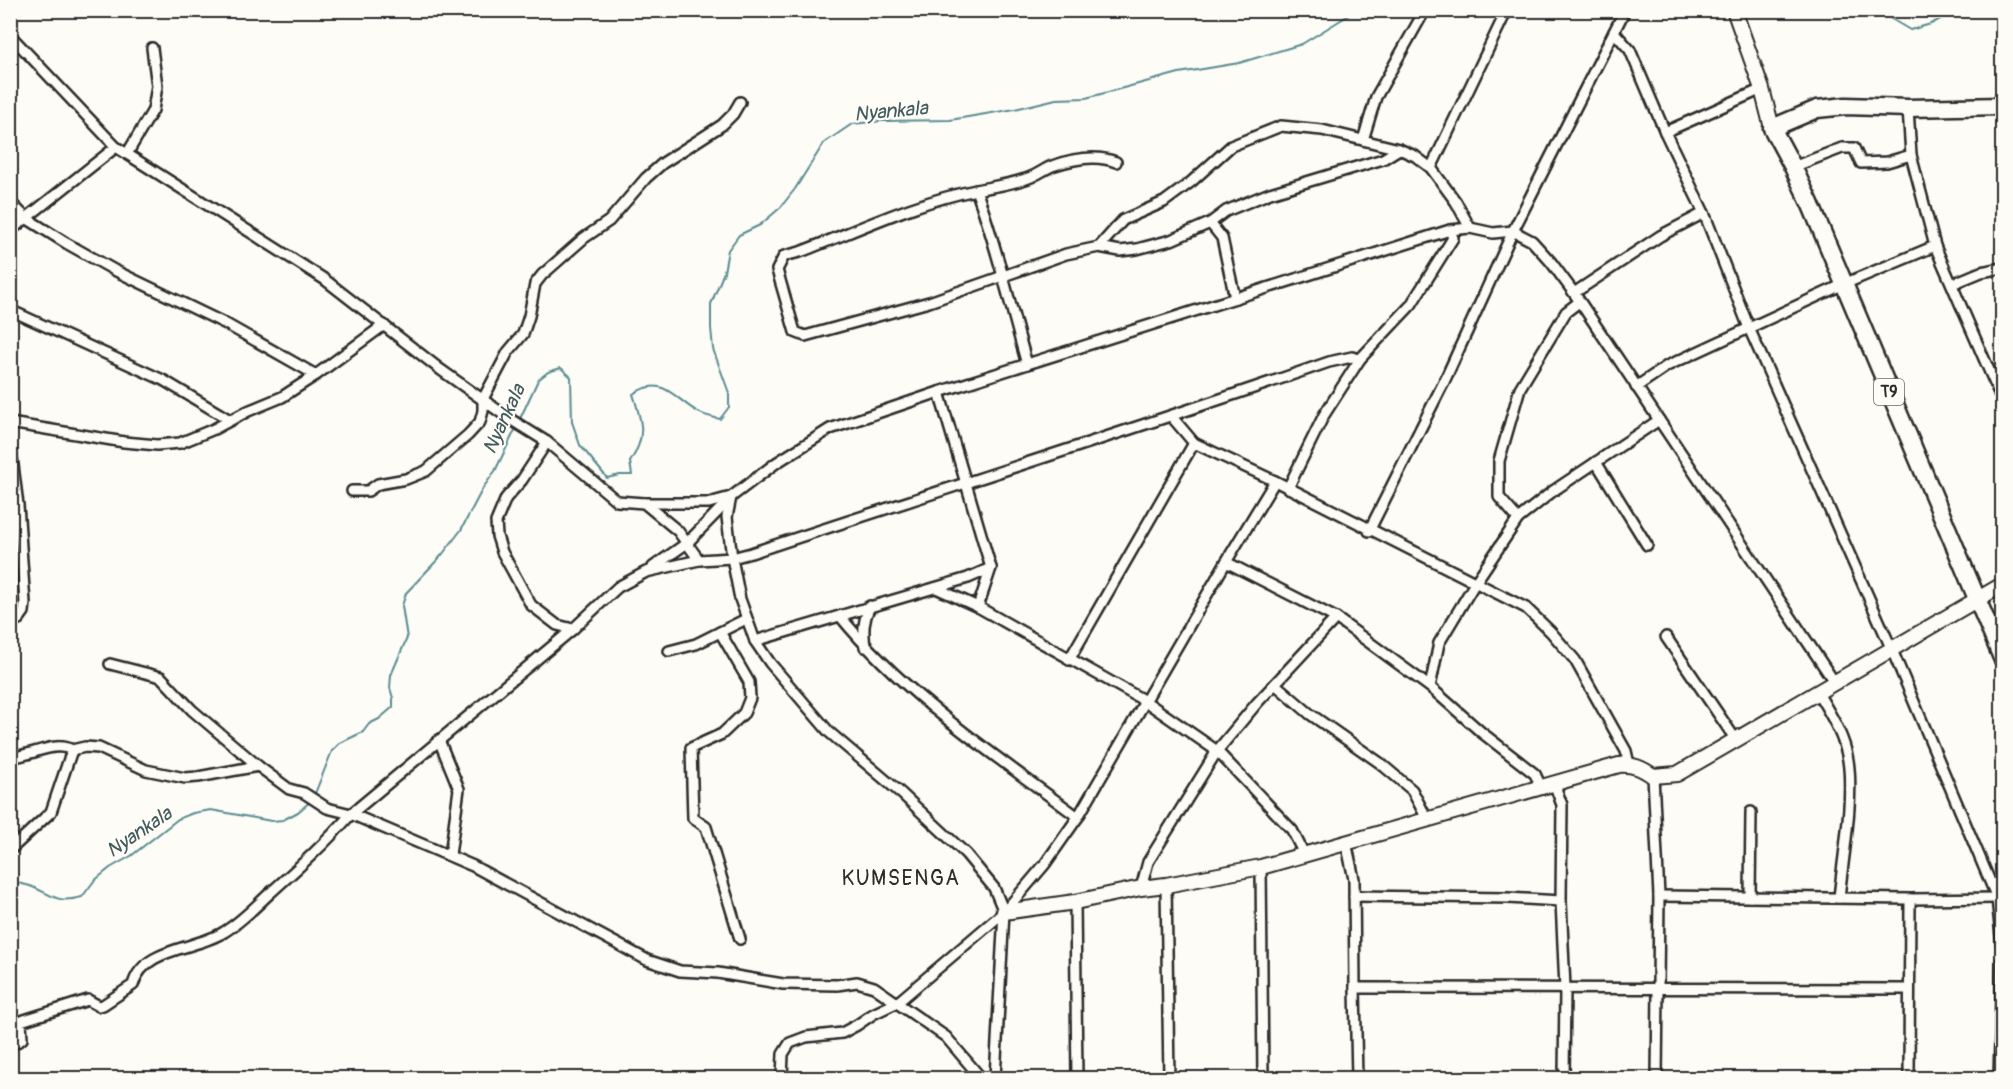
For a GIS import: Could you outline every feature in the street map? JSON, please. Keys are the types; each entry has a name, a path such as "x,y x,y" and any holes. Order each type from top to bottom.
{"highway":[{"path":"1772,128 1817,109 1846,106 1908,108 2002,106"},
{"name":"T9","path":"1772,128 1793,167 1844,284 2002,658"}],"street":[{"path":"1363,140 1376,97 1425,10"},
{"path":"1431,168 1507,10"},
{"path":"1369,531 1444,382 1513,231 1625,10"},
{"path":"1734,10 1762,89 1772,128"},
{"path":"1614,32 1630,50 1665,132 1704,213 1749,328 2000,898 2002,946"},
{"path":"10,35 116,147 324,279 401,340 510,419 547,442 617,501 709,503 731,497"},
{"path":"127,154 153,110 157,87 152,48"},
{"path":"1665,132 1762,89"},
{"path":"352,491 368,491 378,484 406,479 426,471 468,435 480,422 483,399 508,352 523,334 530,316 535,284 542,274 584,238 609,221 646,177 722,124 733,114 740,102"},
{"path":"1908,108 1911,155 1935,246 2002,400"},
{"path":"1099,247 1123,220 1164,202 1191,182 1231,146 1281,126 1322,130 1399,149 1415,156 1431,168 1456,202 1470,228"},
{"path":"10,231 53,200 116,147"},
{"path":"1793,167 1842,148 1854,148 1861,163 1887,162 1911,155"},
{"path":"1116,162 1095,157 1052,166 1032,177 956,194 784,256 777,270 795,332 805,336 929,302 1066,254 1099,247 1120,251 1137,249 1171,240 1210,223 1226,211 1270,193 1383,159 1399,149"},
{"path":"976,190 1027,364"},
{"path":"10,202 26,218 114,270 226,324 316,375"},
{"path":"1518,519 1499,497 1499,461 1521,388 1566,312 1576,297 1660,236 1704,213"},
{"path":"10,215 26,218"},
{"path":"1210,223 1222,238 1235,298"},
{"path":"10,1046 22,1039 21,1021 88,1000 99,1006 103,1005 133,985 135,976 143,967 176,948 223,933 241,920 329,840 351,814 573,629 618,587 646,572 687,543 731,497 776,463 831,429 939,392 1450,230 1470,228 1493,233 1513,231 1532,241 1551,262 1835,683"},
{"path":"1288,488 1324,416 1360,359 1411,305 1453,238 1450,230"},
{"path":"1636,387 1667,366 1844,284 1935,246"},
{"path":"1952,284 1981,272 2002,268"},
{"path":"12,313 163,380 230,420"},
{"path":"10,621 19,619 24,612 25,603 18,505 10,439 11,423 124,442 157,445 180,443 282,397 384,325"},
{"path":"646,572 699,560 732,558 1172,417 1329,362 1352,357 1360,359"},
{"path":"939,392 991,568 978,607"},
{"path":"1172,417 1194,443 1275,481 1369,531 1526,608 1575,660 1626,751 1629,764"},
{"path":"1430,687 1439,643 1475,583 1518,519 1553,491 1659,420"},
{"path":"547,442 522,480 506,498 496,522 497,536 502,552 531,605 557,625 573,629"},
{"path":"1069,660 1194,443"},
{"path":"1596,462 1647,545"},
{"path":"782,1078 783,1054 790,1043 806,1038 842,1033 878,1011 898,1002 1004,912 1045,864 1078,817 1275,481"},
{"path":"731,497 727,517 732,558 746,619 755,641 770,663 829,732 902,794 966,854 994,888 1004,912 995,1078"},
{"path":"644,503 678,531 699,560"},
{"path":"1226,562 1336,618 1430,687 1481,732 1535,774 1547,785 1562,806 1564,1078"},
{"path":"755,641 936,588 991,568"},
{"path":"1004,912 1076,902 1261,867 1619,765 1629,764 1653,776 1677,774 2002,585"},
{"path":"936,588 978,607 1145,701 1217,751 1292,830 1304,854"},
{"path":"865,647 863,629 870,606"},
{"path":"840,616 865,647 941,716 1078,817"},
{"path":"1141,888 1148,862 1217,751 1336,618"},
{"path":"669,651 696,644 746,619"},
{"path":"720,632 748,682 750,698 744,712 722,734 691,748 693,818 706,827 740,939"},
{"path":"1666,637 1736,740"},
{"path":"110,664 161,677 192,710 258,766 289,789 304,793 327,808 351,814 450,855 647,960 680,971 718,973 783,984 837,985 856,982 874,987 946,1037 981,1078"},
{"path":"1275,684 1310,714 1380,763 1412,790 1427,819"},
{"path":"1818,693 1838,728 1848,759 1849,795 1839,898"},
{"path":"439,740 459,789 450,855"},
{"path":"10,757 56,748 72,750 86,747 99,748 146,770 185,778 258,766"},
{"path":"10,850 51,812 72,750"},
{"path":"1653,776 1659,896 1657,1078"},
{"path":"1750,897 1752,812"},
{"path":"1346,842 1354,879 1354,988 1358,1078"},
{"path":"1261,867 1263,1078"},
{"path":"1166,885 1169,1078"},
{"path":"1354,896 1562,901"},
{"path":"1659,896 2000,898"},
{"path":"1909,1078 1910,899"},
{"path":"1076,902 1077,1078"},
{"path":"1972,1078 2000,1078 2002,960"},
{"path":"1354,988 1909,989"}],"waterway":[{"name":"Nyankala","path":"519,421 538,380 548,372 561,368 571,377 572,422 580,445 607,478 632,475 630,462 641,436 639,413 633,394 643,388 660,387 700,413 720,419 729,407 729,393 713,349 711,304 724,272 728,250 739,235 760,225 780,208 824,143 852,124 950,120 1015,109 1056,99 1086,98 1179,73 1239,63 1302,44 1357,10"},
{"name":"Nyankala","path":"1876,10 1910,30 1931,24 1957,10"},
{"name":"Nyankala","path":"314,796 332,751 340,743 363,732 369,724 393,707 390,688 391,675 407,638 402,606 406,593 442,555 461,530 483,488 495,471 517,426"},
{"name":"Nyankala","path":"10,882 30,886 60,899 82,897 94,881 110,868 131,856 178,819 193,813 211,810 271,821 283,820 298,812 311,801"}],"district":[{"name":"KUMSENGA","path":"901,878"}]}
